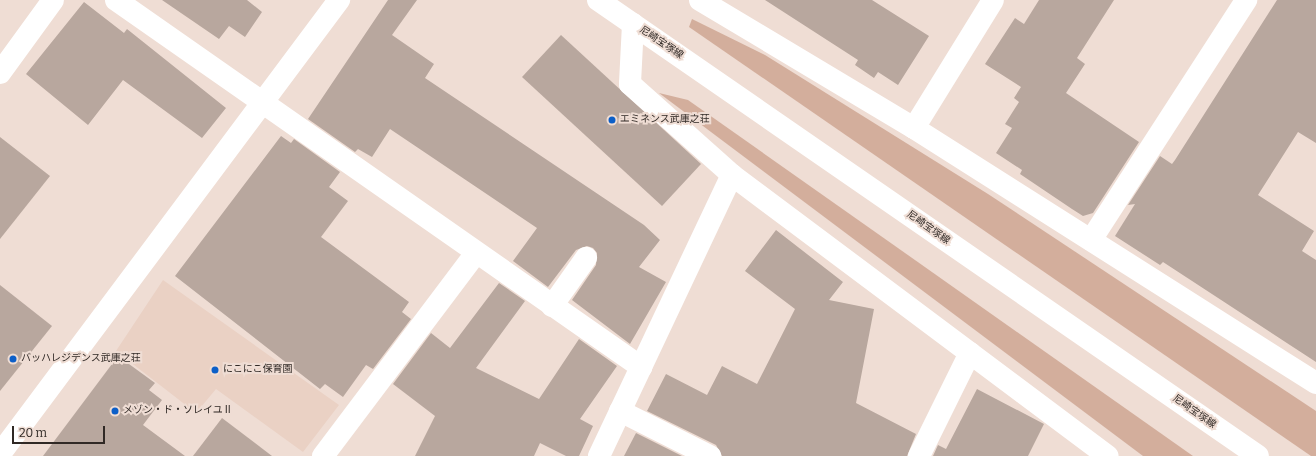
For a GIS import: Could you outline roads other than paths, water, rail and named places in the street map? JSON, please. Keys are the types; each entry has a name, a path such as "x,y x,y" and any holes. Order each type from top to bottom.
{"street":[{"path":"0,73 53,0"},
{"path":"116,0 641,367"},
{"path":"0,454 340,0"},
{"name":"尼崎宝塚線","path":"598,0 1258,456"},
{"path":"914,128 994,0"},
{"path":"1091,240 1246,0"},
{"path":"704,1 914,128 1316,383"},
{"path":"633,24 630,84 732,175 1108,456"},
{"path":"599,456 732,175"},
{"path":"323,456 476,253"},
{"path":"552,306 586,258"},
{"path":"919,456 970,353"},
{"path":"620,411 710,456"}],"place":[{"name":"エミネンス武庫之荘","path":"612,120"},
{"name":"バッハレジデンス武庫之荘","path":"13,359"},
{"name":"にこにこ保育園","path":"215,370"},
{"name":"メゾン・ド・ソレイユⅡ","path":"115,411"}]}
